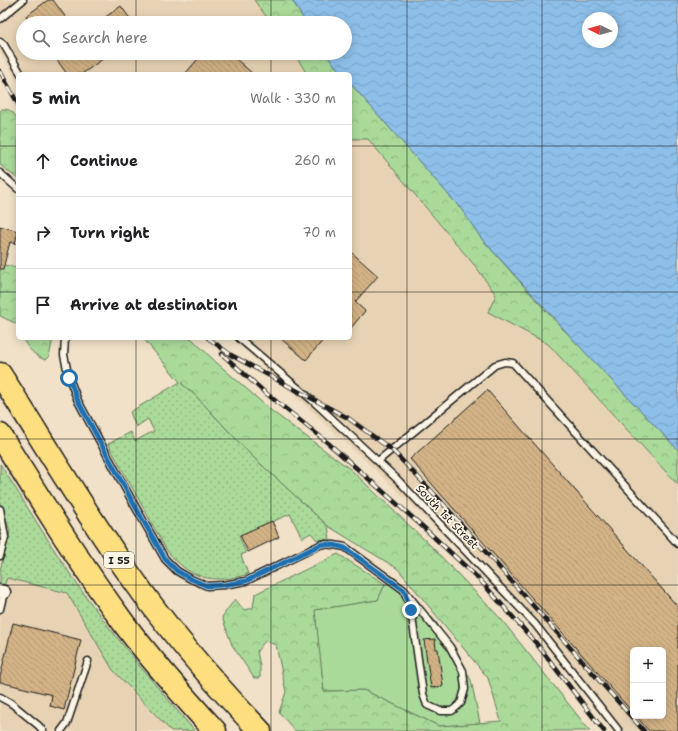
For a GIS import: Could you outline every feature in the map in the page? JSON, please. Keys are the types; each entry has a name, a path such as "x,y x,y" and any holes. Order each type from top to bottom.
{"highway":[{"name":"I 55","path":"0,374 99,531 130,576 163,621 198,664 260,731"},
{"name":"I 55","path":"0,435 63,534 126,626 161,670 215,731"}],"lane":[{"path":"0,19 23,0"},
{"path":"0,42 4,45 20,72"},
{"path":"0,172 16,187"},
{"path":"65,340 64,355 69,378 78,401 165,559 177,571 207,586 224,585 246,581 322,544 345,548 404,590 450,648 462,672 465,689 461,703 452,711 440,711 428,706 423,694 411,610 404,590"},
{"name":"South 1st Street","path":"241,340 312,400 397,479 535,624 619,731"},
{"path":"378,461 495,365 505,362 513,363 678,544"},
{"path":"0,509 6,536 0,556"},
{"path":"0,609 2,592"},
{"path":"61,731 67,723 88,661"},
{"path":"1,697 22,712 43,731"}],"shaded area":[{"path":"0,0 254,0 266,16 16,16 16,60 298,60 306,72 16,72 16,80 0,52"},
{"path":"352,139 367,139 476,267 496,295 488,312 548,344 678,485 678,731 616,731 498,589 387,481 234,340 352,340"},
{"path":"7,578 67,593 113,670 171,731 0,731 0,591"}],"green space":[{"path":"254,0 292,0 302,16 266,16"},
{"path":"298,60 331,60 340,72 306,72"},
{"path":"352,85 462,210 481,238 545,310 678,450 678,485 548,344 488,312 496,295 476,267 368,139 352,139"},
{"path":"2,109 8,110 16,117 16,177 0,165 0,111"},
{"path":"0,264 16,268 16,324 0,316"},
{"path":"23,340 53,340 49,357 46,360 38,357 29,349"},
{"path":"145,340 193,340 273,412 350,469 431,546 501,619 590,731 295,731 279,712 286,692 276,645 265,641 257,651 260,666 260,678 254,678 232,645 222,617 235,599 244,610 253,608 255,594 338,554 385,584 378,600 316,610 324,691 364,690 439,726 501,721 488,678 398,569 328,526 251,455 195,395 180,382"},
{"path":"180,382 195,395 251,455 328,526 330,539 317,540 311,533 302,538 290,514 239,536 246,553 241,555 248,574 224,579 202,577 183,567 174,559 166,549 108,444 131,432 135,441 154,431 148,419 136,427 130,412"},
{"path":"0,464 79,587 135,660 195,731 171,731 113,670 67,593 7,578 4,586 0,585 0,570 10,532 4,510 0,503"},
{"path":"391,575 400,582 436,622 471,680 480,723 439,726 364,690 324,691 315,610 378,600"}],"water":[{"path":"292,0 678,0 678,450 582,349 481,238 462,210 352,85 352,72 340,72 331,60 352,60 352,16 302,16"}],"building":[{"path":"48,0 53,0 65,16 26,16"},
{"path":"121,6 128,16 107,16"},
{"path":"57,60 101,60 85,72 66,72"},
{"path":"197,60 237,60 251,72 187,72"},
{"path":"0,226 16,230 16,240 15,244 10,242 3,269 0,269"},
{"path":"352,253 378,276 355,302 365,311 352,327"},
{"path":"282,340 323,340 306,360"},
{"path":"487,390 678,607 678,731 649,731 639,719 666,719 666,647 630,647 630,710 410,459"},
{"path":"272,521 279,537 248,552 240,535"},
{"path":"13,623 81,640 64,710 50,706 52,695 0,682"},
{"path":"435,639 436,649 438,649 443,686 431,688 424,640"}],"railway":[{"path":"0,71 16,100"},
{"path":"211,340 231,355 348,418 392,450 437,497 644,731"},
{"path":"222,354 262,390 328,443 422,526 479,579 536,643 604,731"}],"route":[{"path":"69,378 78,401 131,499 165,559 177,571 207,586 224,585 246,581 322,544 334,545 345,548 404,590 411,610"}]}
